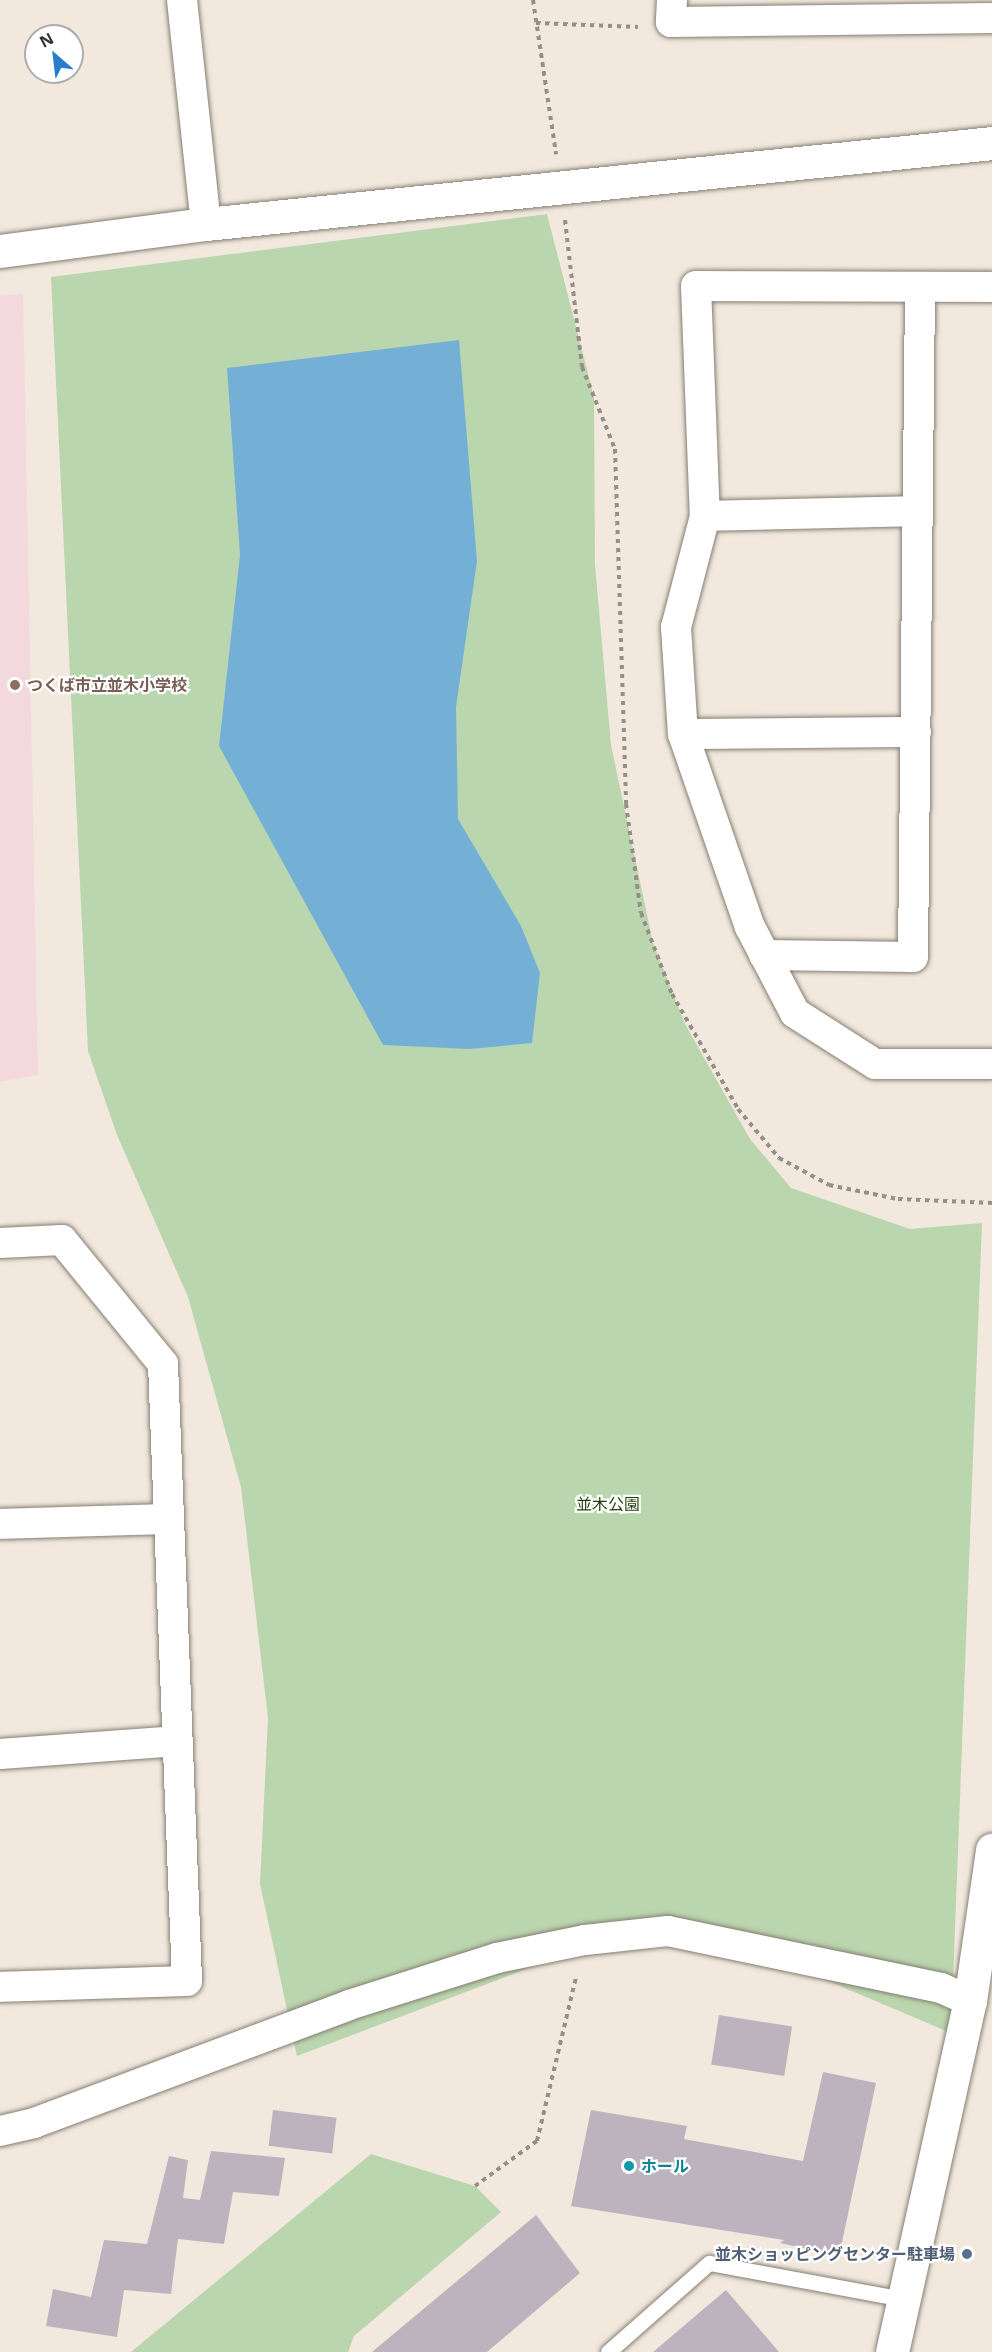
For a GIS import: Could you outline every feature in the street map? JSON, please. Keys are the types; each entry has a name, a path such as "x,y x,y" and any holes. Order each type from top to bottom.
{"street":[{"path":"182,0 206,224"},
{"path":"671,11 992,18"},
{"path":"0,251 206,224 992,143"},
{"path":"992,287 696,286 705,516 676,627 683,734 750,927 795,1012 875,1064 992,1064"},
{"path":"764,955 913,957 920,288"},
{"path":"705,516 918,511"},
{"path":"683,734 916,732"},
{"path":"0,1243 62,1240 162,1364 187,1981 0,1987"},
{"path":"0,1524 169,1519"},
{"path":"0,1754 177,1742"},
{"path":"892,2352 970,2001 992,1850"},
{"path":"0,2131 34,2123 349,2005 496,1959 585,1940 668,1931 941,1988 970,2001"}],"lane":[{"path":"608,2352 709,2263 903,2299"}],"path":[{"path":"533,0 561,189"},
{"path":"536,23 634,28 671,11"},
{"path":"475,2186 537,2141 585,1940"}],"shaded area":[{"name":"つくば市立並木小学校","path":"23,294 38,1075 0,1082 0,295"}],"green space":[{"name":"並木公園","path":"547,214 594,397 595,565 611,745 653,943 685,1024 750,1139 791,1188 910,1229 982,1223 951,2033 717,1934 595,1943 297,2056 260,1884 268,1718 241,1487 188,1297 117,1135 88,1051 51,277"},
{"path":"371,2154 475,2186 501,2212 354,2336 348,2352 131,2352"}],"water":[{"path":"459,340 477,561 456,707 458,819 521,926 540,973 532,1043 470,1049 383,1045 219,746 240,555 227,368"}],"building":[{"path":"719,2015 792,2027 784,2076 711,2064"},
{"path":"823,2072 876,2083 839,2256 780,2243 784,2240 571,2206 591,2110 687,2126 684,2139 803,2161"},
{"path":"273,2110 337,2118 332,2154 269,2146"},
{"path":"211,2151 285,2158 279,2196 233,2192 224,2244 178,2239 171,2294 124,2290 117,2337 46,2326 53,2289 91,2297 104,2240 147,2244 169,2156 188,2160 183,2198 200,2200"},
{"path":"536,2215 580,2273 487,2352 372,2352"},
{"path":"726,2290 779,2352 653,2352"}],"place":[{"name":"つくば市立並木小学校","path":"15,685"},
{"name":"ホール","path":"629,2166"},
{"name":"並木ショッピングセンター駐車場","path":"967,2254"}]}
